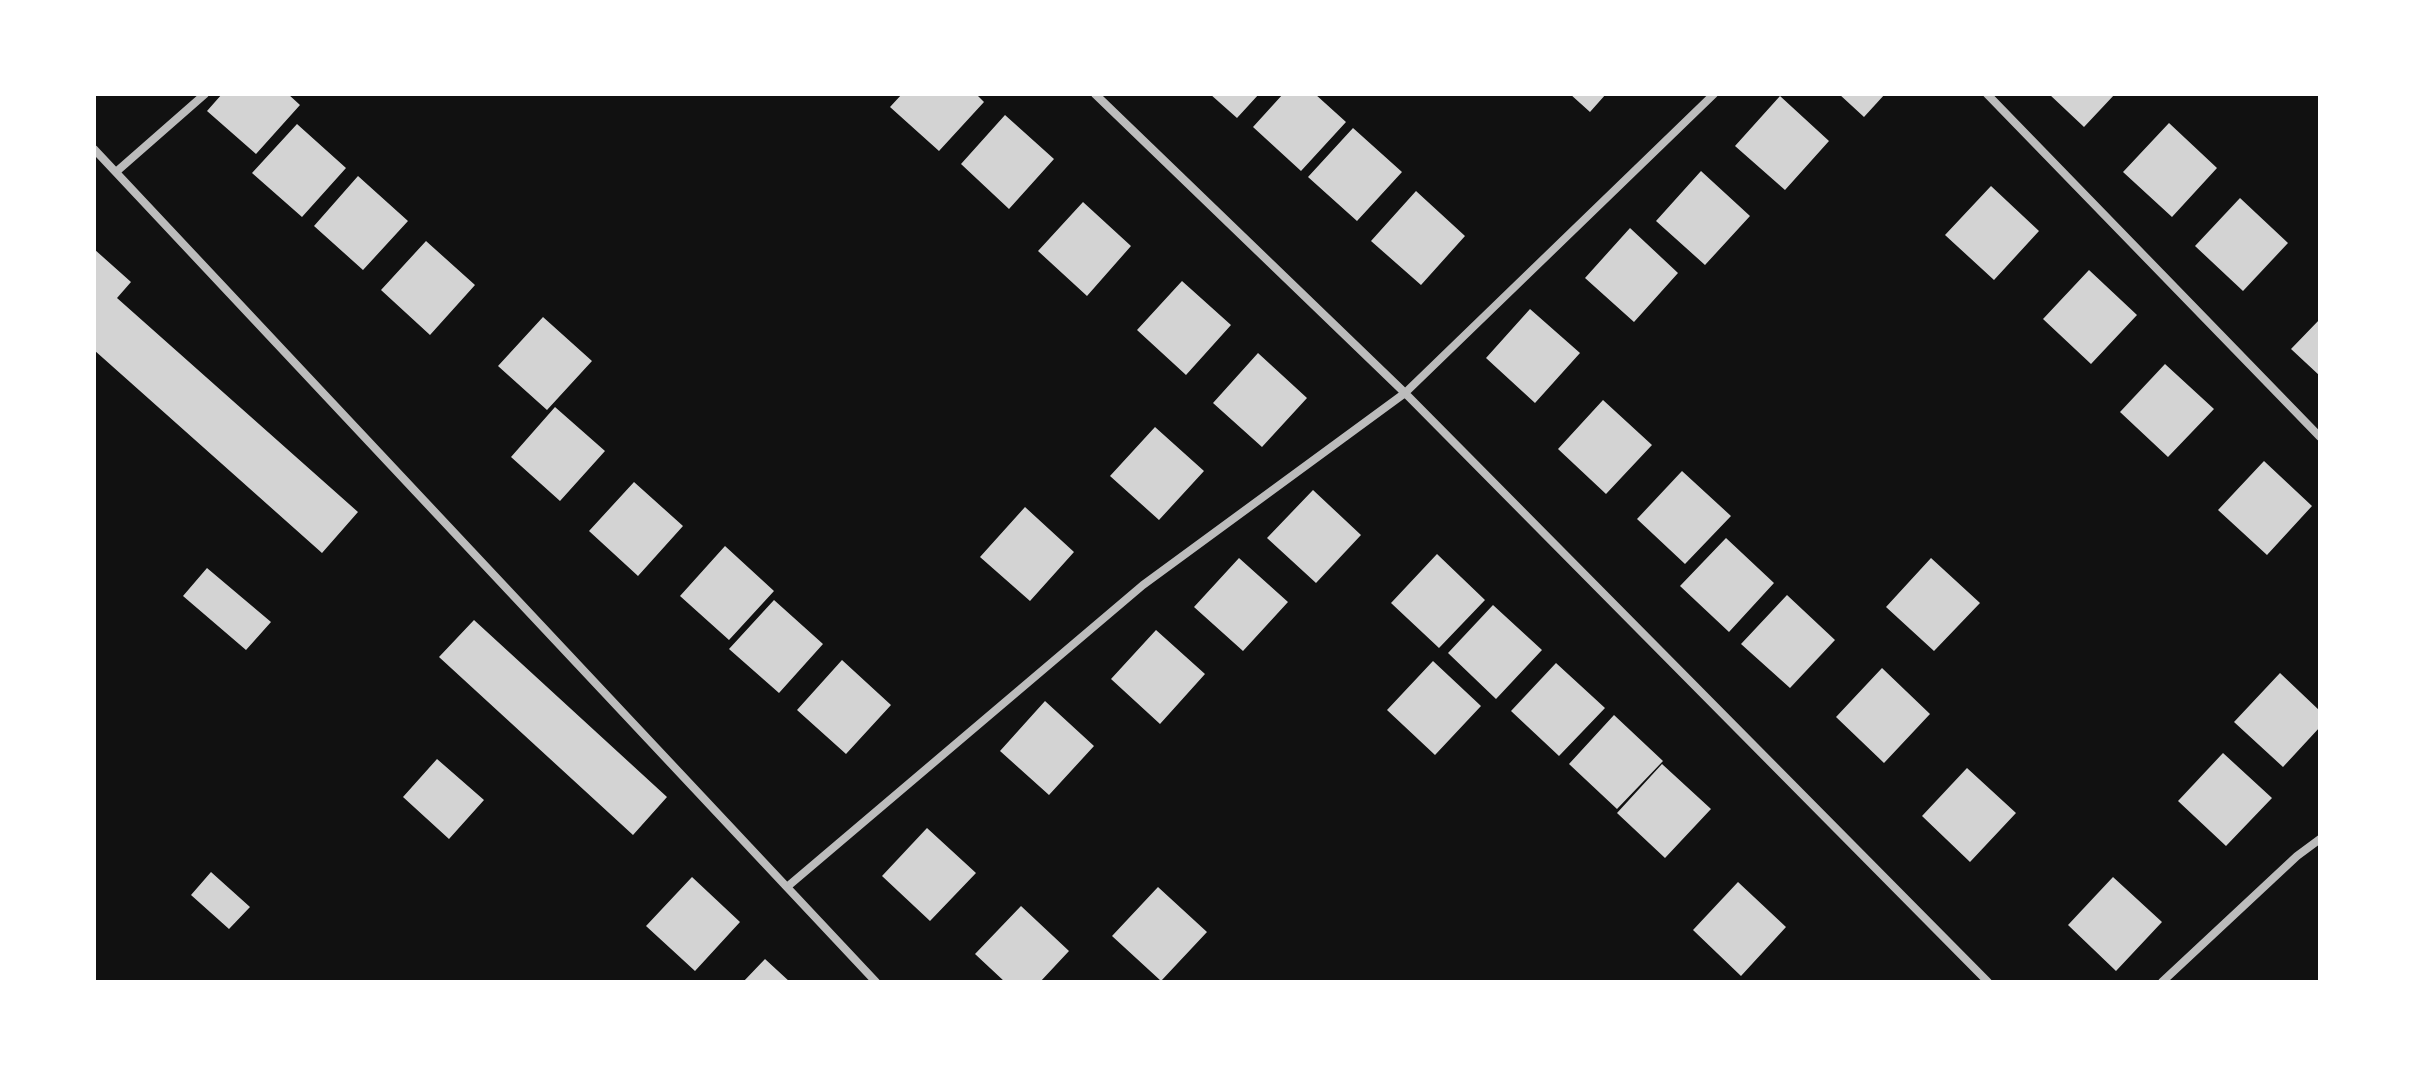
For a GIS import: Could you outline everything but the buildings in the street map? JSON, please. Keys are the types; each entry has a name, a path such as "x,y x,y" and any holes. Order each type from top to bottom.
{"street":[{"path":"116,172 205,94"},
{"path":"1095,94 1405,393 1988,982"},
{"path":"787,887 1143,585 1405,393 1714,94"},
{"path":"1987,94 2320,437"},
{"path":"94,149 876,982"},
{"path":"2162,982 2297,856 2320,839"}]}
